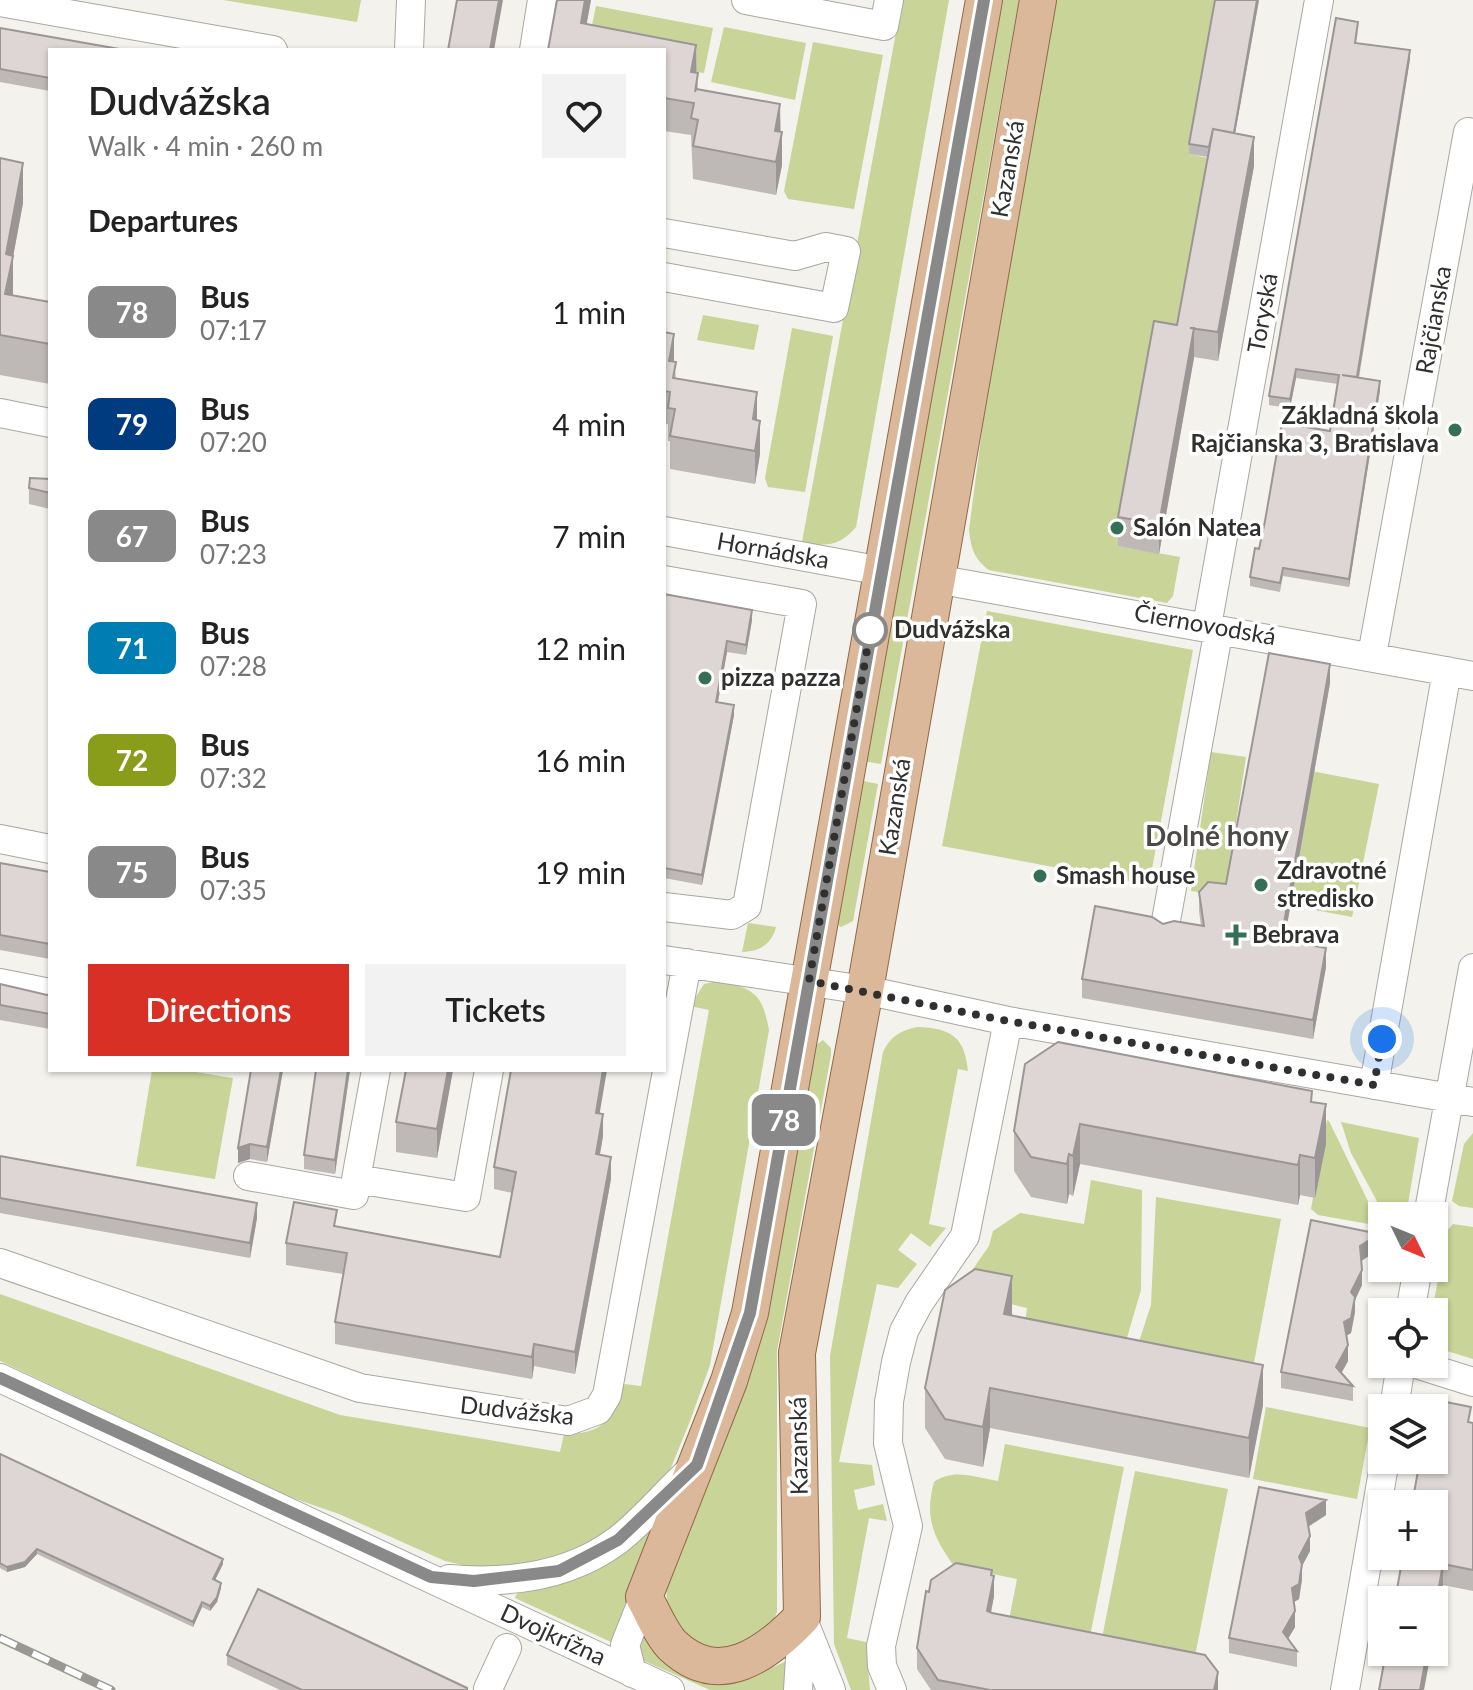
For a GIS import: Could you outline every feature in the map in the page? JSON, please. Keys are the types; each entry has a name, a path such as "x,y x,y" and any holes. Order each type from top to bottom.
{"main road":[{"path":"802,1617 759,1658 719,1669 693,1661 672,1646 644,1597 697,1465 750,1313 844,766 984,0"},
{"name":"Kazanská","path":"802,1617 797,1353 865,990 1038,0"}],"street":[{"path":"409,48 411,0"},
{"path":"534,48 542,0"},
{"path":"746,0 884,26 889,0"},
{"name":"Toryská","path":"1165,926 1319,0"},
{"path":"0,2 262,48"},
{"name":"Rajčianska","path":"1372,655 1471,125"},
{"path":"666,233 795,256 826,247 846,251 834,308 666,277"},
{"path":"0,413 48,423"},
{"name":"Hornádska","path":"666,531 882,571"},
{"name":"Čiernovodská","path":"936,579 1212,635 1372,655 1460,673"},
{"path":"666,580 802,604 747,906 732,915 666,907"},
{"path":"1374,1085 1460,673"},
{"path":"0,839 48,849"},
{"name":"Dudvážska","path":"666,1025 676,962 865,990 1008,1021 1462,1100"},
{"path":"1432,1202 1462,1100 1473,968"},
{"path":"0,983 48,993"},
{"path":"892,1690 882,1666 881,1646 908,1526 888,1443 889,1402 904,1331 965,1236 1008,1021"},
{"path":"248,1176 354,1195 376,1072"},
{"path":"356,1179 466,1197 489,1072"},
{"name":"Dudvážska","path":"0,1263 360,1388 568,1421 589,1416 604,1403 607,1395 658,1072"},
{"path":"1448,1374 1473,1382"},
{"name":"Dvojkrížna","path":"0,1378 670,1690"},
{"path":"431,1577 474,1581 527,1578 573,1566 618,1540 697,1465"},
{"path":"1345,1690 1383,1474"},
{"path":"632,1673 625,1645 644,1597"},
{"path":"802,1617 831,1690"},
{"name":"Kazanská","path":"798,1690 802,1617"},
{"path":"488,1689 507,1648"}],"green space":[{"path":"223,0 361,0 357,22"},
{"path":"902,0 949,0 856,527 838,541 811,544 802,542"},
{"path":"1000,0 1019,0 881,764 863,761"},
{"path":"1050,0 1216,0 1189,154 1213,159 1177,354 1118,546 1180,557 1173,596 1167,603 989,570 974,553 971,542 969,530 988,384"},
{"path":"596,6 713,28 704,73 684,70 666,52 666,48 587,48"},
{"path":"724,27 806,43 795,100 711,82"},
{"path":"813,42 883,55 854,209 788,199 784,191"},
{"path":"703,315 759,325 754,350 697,340"},
{"path":"792,328 833,336 805,492 768,487 765,478"},
{"path":"987,611 1193,650 1149,885 942,846"},
{"path":"1211,752 1246,757 1225,896 1191,891"},
{"path":"1311,771 1379,784 1352,917 1289,905"},
{"path":"859,780 878,784 853,921 841,927 837,924"},
{"path":"748,923 776,927 764,946 742,952"},
{"path":"722,980 743,987 756,996 769,1030 710,1365 668,1475 632,1518 585,1551 499,1573 445,1561 339,1514 284,1495 0,1361 0,1294 340,1415 560,1452 564,1434 597,1428 610,1416 624,1384 641,1386 709,1010 690,1006 704,984"},
{"path":"917,1027 947,1032 960,1042 968,1071 958,1069 929,1224 946,1228 930,1247 911,1233 898,1250 917,1264 898,1288 877,1284 839,1462 872,1465 875,1485 854,1490 858,1510 883,1504 887,1521 869,1518 847,1638 866,1642 870,1690 851,1690 834,1644 830,1356 883,1052 897,1035"},
{"path":"823,1040 831,1048 831,1055 777,1351 777,1612 769,1632 731,1654 691,1639 674,1624 669,1613 667,1582 813,1047"},
{"path":"152,1072 196,1072 233,1078 215,1179 136,1166"},
{"path":"1327,1120 1368,1202 1368,1224 1318,1215 1311,1209"},
{"path":"1341,1122 1419,1138 1408,1202 1377,1202 1351,1153"},
{"path":"1473,1133 1473,1208 1459,1206 1452,1201 1464,1144"},
{"path":"1091,1180 1142,1190 1141,1290 1119,1365 1023,1339 1027,1308 972,1295 964,1282 989,1246 993,1231 1020,1213 1084,1224"},
{"path":"1156,1197 1281,1219 1249,1389 1131,1366 1151,1305"},
{"path":"1453,1224 1473,1227 1473,1359 1448,1351 1448,1298 1435,1298 1438,1282 1448,1282 1448,1230"},
{"path":"1266,1407 1368,1428 1357,1499 1253,1479"},
{"path":"1005,1444 1124,1467 1090,1636 1009,1620 1017,1579 954,1566 936,1537 930,1506 934,1482 957,1474 998,1481"},
{"path":"1135,1471 1228,1489 1195,1656 1102,1638"},
{"path":"652,1527 654,1533 611,1642 515,1598 518,1591"},
{"path":"641,1629 669,1662 686,1672 704,1677 744,1677 787,1662 784,1690 710,1690 642,1660 638,1656"}],"building":[{"path":"457,0 499,0 490,48 448,48"},
{"path":"557,0 585,0 581,23 696,45 691,72 698,73 695,92 696,89 780,104 775,131 782,132 776,162 693,146 698,120 691,118 694,103 666,98 666,48 548,48"},
{"path":"1215,0 1257,0 1234,133 1213,129 1209,147 1189,144"},
{"path":"1336,18 1358,22 1355,43 1410,50 1357,377 1342,375 1380,381 1349,579 1283,568 1280,583 1250,577 1255,548 1259,549 1265,521 1282,423 1330,431 1339,375 1296,369 1290,399 1269,396"},
{"path":"0,28 114,48 48,48 48,78 0,69"},
{"path":"1213,129 1254,137 1218,332 1194,329 1159,524 1118,517 1154,321 1177,325"},
{"path":"0,158 23,163 6,254 13,256 5,294 48,302 48,344 0,335"},
{"path":"666,332 674,334 669,361 676,362 673,378 757,392 753,419 760,421 755,451 670,436 675,409 668,408 670,392 666,391"},
{"path":"30,478 48,479 48,493 29,488"},
{"path":"666,594 752,610 746,645 727,641 716,702 734,705 702,875 666,868"},
{"name":"Zdravotné stredisko","path":"1269,653 1330,664 1281,940 1326,948 1313,1020 1082,979 1095,906 1152,917 1163,924 1174,921 1204,926 1199,892 1208,882 1226,884"},
{"path":"0,863 48,872 48,944 0,935"},
{"path":"0,984 48,995 48,1014 0,1005"},
{"path":"1058,1042 1312,1091 1311,1102 1326,1104 1315,1158 1300,1155 1298,1165 1080,1124 1073,1156 1069,1154 1067,1164 1031,1157 1014,1131 1025,1064"},
{"path":"251,1072 281,1072 267,1147 250,1144 238,1148"},
{"path":"316,1072 348,1072 335,1160 304,1155"},
{"path":"406,1072 448,1072 437,1129 396,1122"},
{"path":"511,1072 603,1072 596,1113 603,1114 596,1154 611,1157 575,1352 534,1344 532,1357 335,1322 347,1253 286,1243 294,1202 337,1210 334,1226 500,1257 516,1172 494,1167"},
{"path":"0,1156 257,1203 250,1243 0,1198"},
{"path":"1311,1220 1368,1232 1368,1241 1360,1246 1362,1270 1351,1292 1355,1297 1351,1318 1344,1322 1348,1345 1336,1367 1353,1386 1281,1372"},
{"path":"975,1269 1012,1276 1004,1314 1263,1365 1249,1438 990,1388 983,1427 945,1419 925,1388 945,1290"},
{"path":"1448,1402 1471,1407 1468,1422 1473,1423 1473,1570 1448,1565 1448,1490 1415,1490 1417,1474 1448,1474"},
{"path":"0,1454 223,1559 213,1579 221,1583 217,1597 210,1606 202,1602 193,1622 37,1549 25,1562 7,1567 0,1563"},
{"path":"1259,1487 1326,1500 1306,1513 1310,1536 1299,1557 1302,1564 1299,1584 1292,1588 1295,1611 1283,1632 1297,1651 1229,1638"},
{"path":"956,1563 992,1570 991,1575 994,1576 987,1611 1205,1655 1218,1672 1214,1690 990,1690 938,1680 917,1648 926,1591 929,1592 931,1580"},
{"path":"1400,1570 1442,1570 1439,1586 1398,1586"},
{"path":"258,1589 467,1690 302,1690 227,1655"},
{"path":"1383,1666 1424,1666 1420,1690 1379,1690"}],"railway":[{"path":"0,1638 111,1690"}],"bus line":[{"name":"78","path":"0,1378 431,1577 474,1581 527,1578 573,1566 618,1540 697,1465 729,1381 750,1313 844,766 984,0"}],"place":[{"name":"Základná škola Rajčianska 3, Bratislava","path":"1455,430"},
{"name":"Salón Natea","path":"1117,528"},
{"name":"Dudvážska","path":"870,630"},
{"name":"pizza pazza","path":"705,678"},
{"name":"Smash house","path":"1040,876"},
{"name":"Zdravotné stredisko","path":"1261,885"},
{"name":"Bebrava","path":"1236,935"}],"district":[{"name":"Dolné hony","path":"1217,836"}],"route":[{"path":"870,630 871,627 844,766 809,981 1008,1021 1374,1085 1382,1039"}]}
